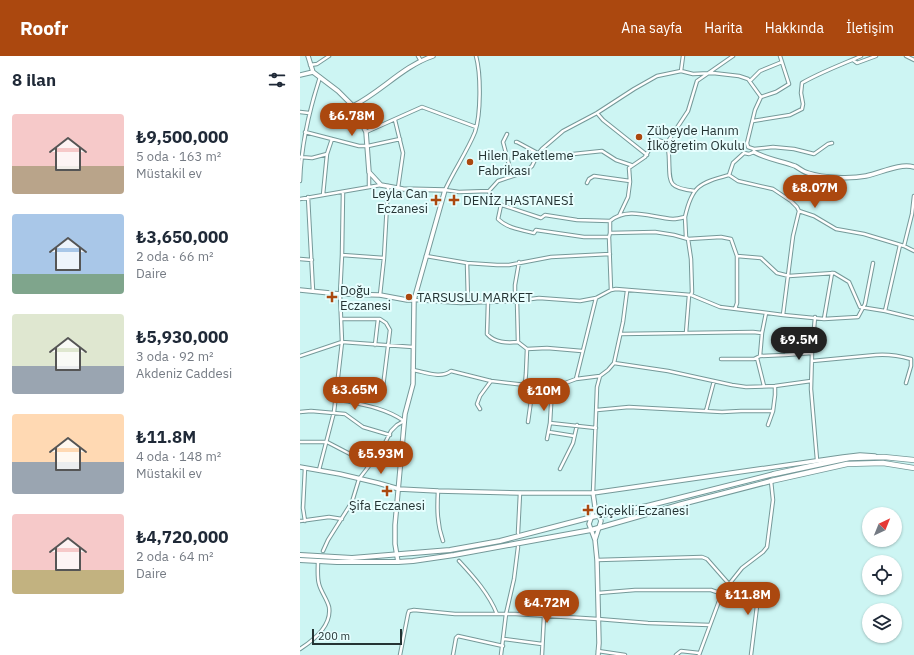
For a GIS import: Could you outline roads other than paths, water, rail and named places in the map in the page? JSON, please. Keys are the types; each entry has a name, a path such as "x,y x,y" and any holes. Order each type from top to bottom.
{"highway":[{"path":"774,474 836,460 862,457 914,460"},
{"path":"771,481 847,464 883,463 914,468"}],"main road":[{"path":"300,555 352,558 450,550 493,542 592,517 647,506 774,474"},
{"path":"300,560 337,562 398,562 454,555 600,528 682,504 771,481"}],"street":[{"path":"308,56 313,72 321,77 353,106 366,132 368,146 369,186"},
{"path":"310,65 317,64 329,56"},
{"path":"418,56 422,61"},
{"path":"353,106 365,100 422,61 433,56"},
{"path":"398,562 395,525 404,421 413,384 414,300 445,190 475,132 478,114 479,82 479,68 476,56"},
{"path":"681,71 683,56"},
{"path":"695,191 681,189 671,181 669,176 667,143 688,111 696,84 699,79 733,56"},
{"path":"780,56 789,84 776,92 761,97 755,110 747,143 748,147 770,159 796,167 803,172 829,177 857,178 905,166 914,167"},
{"path":"753,121 790,115 802,109 802,83 815,75 861,56"},
{"path":"853,60 860,63 876,56"},
{"path":"906,56 914,60"},
{"path":"750,81 760,71 782,62"},
{"path":"300,199 381,185 403,189 445,190 459,192 489,191 498,181 525,172 532,166 538,154 557,136 657,76 681,71 739,76 748,79 761,97"},
{"path":"300,75 313,72"},
{"path":"300,180 300,157 305,132 309,113 321,77"},
{"path":"366,132 422,107 476,127"},
{"path":"300,112 309,113"},
{"path":"596,113 647,155"},
{"path":"395,120 403,153 398,188"},
{"path":"305,132 359,146 368,146 400,139"},
{"path":"507,134 503,142 512,176"},
{"path":"323,195 327,154 332,139"},
{"path":"619,216 626,203 630,181 628,172 629,168 647,155 652,145 658,140 667,143"},
{"path":"516,142 545,157 602,151 616,160 632,165"},
{"path":"729,175 733,163 744,153 749,154 754,151 773,147 794,149 814,154 828,144 832,143"},
{"path":"300,157 312,158 327,154"},
{"path":"369,172 381,185"},
{"path":"686,333 690,295 692,292 691,259 688,239 686,237 686,217 688,206 695,191 706,181 729,175 738,181 773,189 791,201 799,211 814,216 836,229 864,234 904,246 914,251"},
{"path":"587,183 589,179 594,176 630,181"},
{"path":"380,295 384,258 388,186"},
{"path":"489,191 491,198 496,203 541,218 545,216 577,220 610,221 619,216 634,213 673,219 686,217"},
{"path":"319,470 334,412 342,342 340,294 343,192"},
{"path":"904,246 912,214 914,196"},
{"path":"308,197 314,291"},
{"path":"501,204 498,218 503,224 514,228 534,232 536,230 584,237 609,237"},
{"path":"783,315 792,236 799,211"},
{"path":"610,221 609,237 611,290"},
{"path":"610,233 655,232 688,239 721,237 731,239 737,256 735,309"},
{"path":"885,311 900,245"},
{"path":"426,256 467,263 509,265 551,257 610,254"},
{"path":"342,255 384,258"},
{"path":"737,256 761,258 777,273 787,275 832,274 838,276 849,282 860,307 914,318"},
{"path":"300,259 312,260"},
{"path":"518,342 516,285 519,262"},
{"path":"467,263 468,302"},
{"path":"300,290 340,294 380,295 408,300 453,303 516,301 538,298 580,301 596,298 616,289 690,295 720,307 824,319 858,317 863,308 873,263"},
{"path":"824,319 832,274"},
{"path":"413,370 446,375 451,371 491,381 552,388 576,379 600,376 614,363 621,334 627,291"},
{"path":"576,379 596,298"},
{"path":"488,302 487,334 494,340 510,343 518,342 527,349 547,348 582,351"},
{"path":"760,356 766,313"},
{"path":"815,317 811,381 817,460"},
{"path":"342,319 378,319 386,323 390,330 383,387"},
{"path":"375,344 378,319"},
{"path":"621,334 762,333"},
{"path":"300,356 342,342 413,347"},
{"path":"525,384 527,349"},
{"path":"721,359 757,358 760,356 785,356 812,353"},
{"path":"812,361 885,354 911,359 911,366 906,383"},
{"path":"757,358 764,386"},
{"path":"614,363 668,371 732,386 775,386 811,381"},
{"path":"595,540 601,521 595,507 593,493 597,387 600,376"},
{"path":"480,409 477,404 480,396 491,381"},
{"path":"706,411 714,381"},
{"path":"528,422 533,386"},
{"path":"768,425 773,411 775,386"},
{"path":"547,438 550,422 552,388"},
{"path":"336,399 377,408 394,414 404,421"},
{"path":"597,410 629,407 722,412 773,411"},
{"path":"300,412 334,412 345,414 363,427 390,435"},
{"path":"323,551 352,502 358,479 382,449 397,425 404,421"},
{"path":"550,422 596,428"},
{"path":"560,469 570,449 577,425"},
{"path":"549,432 574,436"},
{"path":"300,442 327,442 352,455 368,466"},
{"path":"300,467 378,483 398,489 520,493 593,493 817,460 860,455 878,457"},
{"path":"305,468 303,508 305,521"},
{"path":"676,655 680,651 699,654 722,593 742,568 768,547 773,500 771,481"},
{"path":"438,491 438,525 443,541"},
{"path":"518,533 520,493"},
{"path":"595,507 589,524 595,540 597,560 598,653 625,655"},
{"path":"300,521 329,517 342,519"},
{"path":"501,655 506,614 514,580 518,547"},
{"path":"597,560 692,556 702,557 707,559 729,584"},
{"path":"300,649 309,643 324,628 329,618 328,606 318,584 318,561"},
{"path":"459,561 486,594 494,606 497,614"},
{"path":"598,593 635,590 711,590 757,606 751,655"},
{"path":"400,655 409,611 428,611 455,614 544,616 648,624 710,625"},
{"path":"542,655 544,616"},
{"path":"453,655 456,638 458,636 502,646"},
{"path":"504,639 542,644"},
{"path":"300,645 309,643"}],"place":[{"name":"Zübeyde Hanım İlköğretim Okulu","path":"639,137"},
{"name":"Hilen Paketleme Fabrikası","path":"470,162"},
{"name":"Leyla Can Eczanesi","path":"436,200"},
{"name":"DENİZ HASTANESİ","path":"454,200"},
{"name":"Doğu Eczanesi","path":"332,297"},
{"name":"TARSUSLU MARKET","path":"409,297"},
{"name":"Şifa Eczanesi","path":"387,491"},
{"name":"Çiçekli Eczanesi","path":"588,510"}]}
